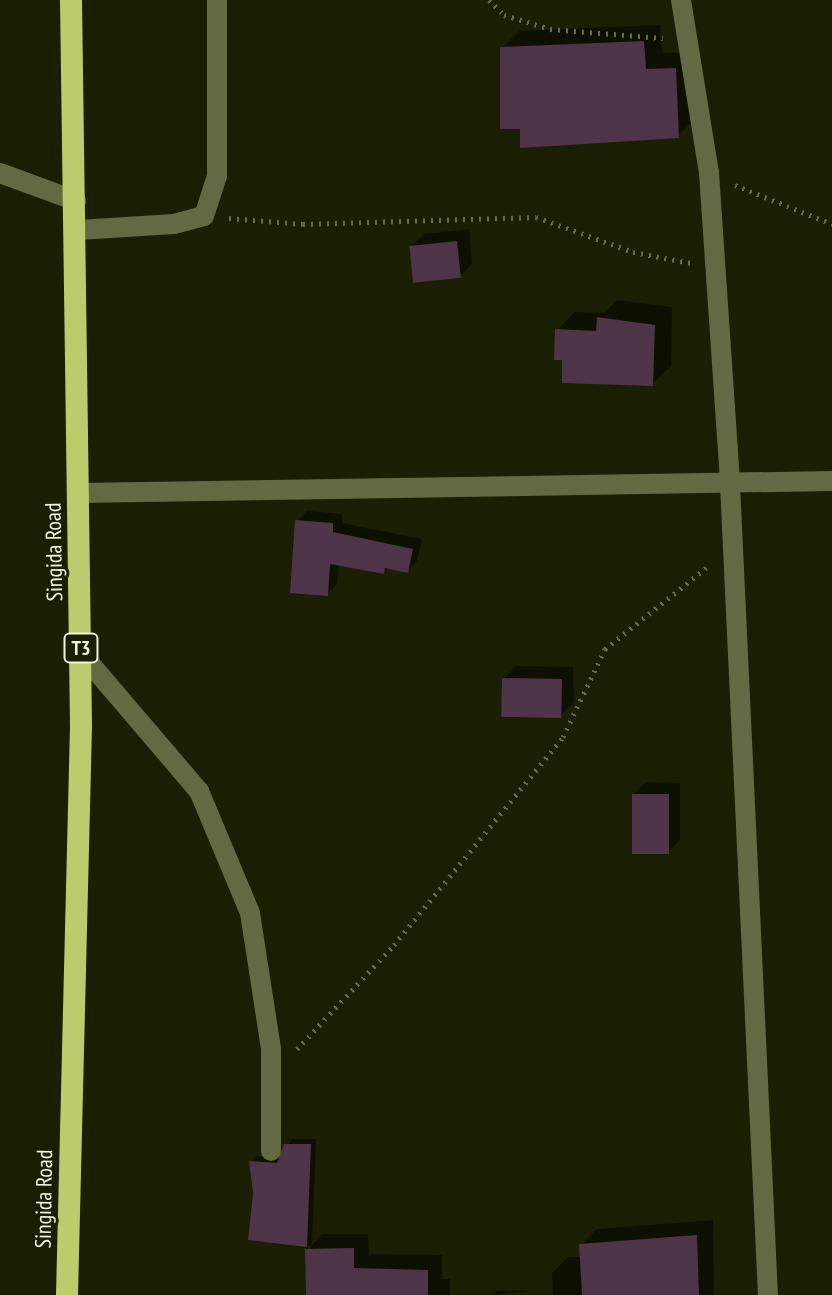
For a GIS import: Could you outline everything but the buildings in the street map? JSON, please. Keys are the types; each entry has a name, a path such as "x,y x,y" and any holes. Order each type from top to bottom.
{"highway":[{"name":"Singida Road","path":"67,1295 81,653 78,230 71,0"}],"street":[{"path":"78,230 174,224 204,216 217,176 217,0"},
{"path":"681,0 684,39 709,173 730,484 768,1295"},
{"path":"0,173 76,201"},
{"path":"79,493 832,481"},
{"path":"81,653 199,791 250,913 271,1049 271,1151"}],"path":[{"path":"489,0 504,15 550,29 684,39"},
{"path":"709,173 832,224"},
{"path":"204,216 303,224 536,217 633,252 715,267"},
{"path":"270,1079 394,945 563,737 605,649 732,547"}]}
